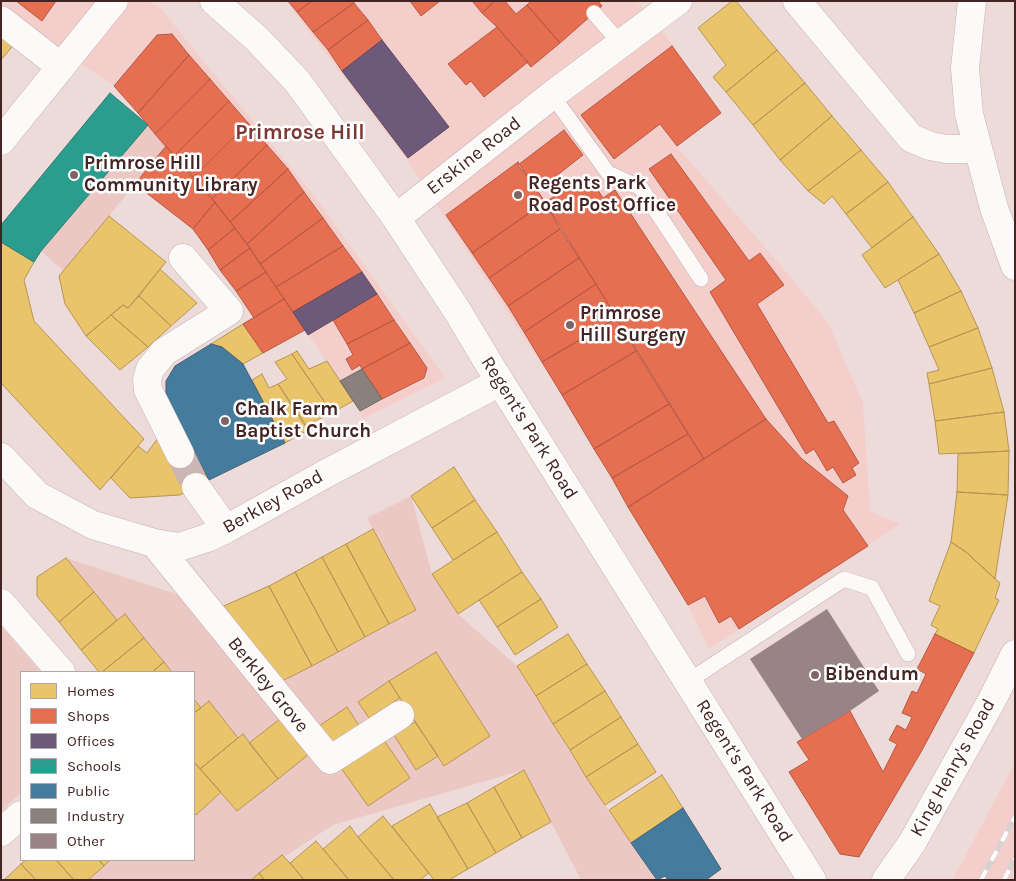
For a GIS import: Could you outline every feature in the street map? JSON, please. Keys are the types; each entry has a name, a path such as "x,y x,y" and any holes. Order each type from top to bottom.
{"street":[{"path":"1,141 114,1"},
{"name":"Regent's Park Road","path":"214,1 257,39 297,81 396,218 458,312 812,880"},
{"name":"Erskine Road","path":"396,218 552,95 678,1"},
{"path":"797,1 911,138 930,146 946,149 977,149"},
{"path":"972,1 966,68 969,114 994,208 1015,266"},
{"path":"1,20 61,67"},
{"path":"180,454 148,390 147,380 150,369 164,352 229,311 183,258"},
{"name":"Berkley Road","path":"1,457 37,495 93,525 154,543 179,547 207,538 226,529 326,473 500,382"},
{"path":"196,487 226,529"},
{"name":"Berkley Grove","path":"154,543 330,760 400,715"},
{"path":"1,604 60,671"},
{"name":"King Henry's Road","path":"886,880 912,843 992,700 1015,654"},
{"path":"1,832 20,816"}],"lane":[{"path":"594,13 620,44"},
{"path":"552,95 608,173 641,188 701,279"},
{"path":"687,682 844,579 872,588 908,654"}],"shaded area":[{"path":"1,1 148,1 161,9 319,202 445,378 362,419 360,411 276,287 138,113 114,86 1,10"},
{"path":"286,1 636,1 653,18 721,113 677,147 778,262 829,324 863,404 870,511 900,524 709,649 688,605 558,389 409,163"},
{"path":"148,125 166,146 64,271 41,251"},
{"path":"411,496 432,574 458,614 517,666 605,805 657,880 581,880 524,770 333,825 249,880 88,880 109,861 195,861 195,816 221,792 237,811 308,754 280,719 249,743 238,738 209,702 201,708 195,700 195,671 171,671 125,614 117,620 66,558 219,608 258,649 278,683 416,610 367,518"},
{"path":"1,626 40,671 20,671 20,794 1,811"},
{"path":"1015,762 1015,880 953,880 957,872"}],"building: Homes":[{"path":"732,1 736,1 777,50 726,92 713,77 726,65 698,28"},
{"path":"1,30 16,42 1,60"},
{"path":"777,50 805,83 753,125 726,92"},
{"path":"805,83 832,116 780,160 753,125"},
{"path":"832,116 861,150 808,191 780,160"},
{"path":"861,150 888,182 846,214 832,196 824,204 808,191"},
{"path":"888,182 913,217 872,248 846,214"},
{"path":"109,216 166,262 128,308 123,305 86,336 65,304 59,276"},
{"path":"913,217 939,254 885,288 862,255"},
{"path":"1,242 34,262 24,280 34,321 144,439 100,490 1,383"},
{"path":"939,254 961,291 914,313 898,280"},
{"path":"160,269 197,303 171,326 139,296"},
{"path":"961,291 978,328 929,347 914,313"},
{"path":"139,296 171,326 148,347 111,315 123,305 128,308"},
{"path":"111,315 148,347 120,370 86,336"},
{"path":"243,324 263,353 243,364 222,347 211,344"},
{"path":"978,328 992,368 929,384 927,373 939,370 929,347"},
{"path":"297,351 309,369 327,361 353,401 332,413 292,354"},
{"path":"292,354 332,413 306,425 278,384 287,379 275,362"},
{"path":"992,368 1004,412 935,421 929,384"},
{"path":"262,374 269,388 278,384 308,430 285,443 252,380"},
{"path":"1004,412 1009,451 939,454 935,421"},
{"path":"163,431 192,448 209,480 180,495 130,498 111,478 138,446 147,453"},
{"path":"1009,451 1008,495 957,492 958,454"},
{"path":"454,467 475,500 432,528 411,496"},
{"path":"957,492 1008,495 995,579 966,552 951,542"},
{"path":"475,500 497,532 453,560 432,528"},
{"path":"373,529 416,610 389,624 346,544"},
{"path":"497,532 522,572 458,614 432,574"},
{"path":"951,542 966,552 1000,583 995,598 999,600 974,653 935,634 938,629 931,625 940,606 929,601"},
{"path":"346,544 389,624 365,637 322,557"},
{"path":"322,557 365,637 338,652 295,572"},
{"path":"66,558 94,592 59,622 37,596 37,577"},
{"path":"295,572 338,652 312,666 269,586"},
{"path":"522,572 541,599 497,627 479,600"},
{"path":"269,586 312,666 278,683 258,649 219,608"},
{"path":"94,592 117,620 81,650 59,622"},
{"path":"541,599 558,627 515,655 497,627"},
{"path":"125,614 144,638 103,671 98,671 81,650"},
{"path":"568,634 587,664 536,696 517,666"},
{"path":"144,638 164,662 153,671 103,671"},
{"path":"436,652 490,736 444,766 389,681"},
{"path":"164,662 171,671 153,671"},
{"path":"587,664 605,691 553,724 536,696"},
{"path":"389,681 400,698 369,718 358,702"},
{"path":"605,691 621,717 570,750 553,724"},
{"path":"195,700 201,708 195,712"},
{"path":"209,701 238,738 200,769 195,763 195,712"},
{"path":"347,707 363,732 335,750 319,726"},
{"path":"621,717 638,744 586,777 570,750"},
{"path":"280,719 308,755 278,779 249,743"},
{"path":"415,722 438,756 416,770 394,735"},
{"path":"243,734 278,779 237,811 200,769"},
{"path":"381,736 410,778 368,806 339,765"},
{"path":"638,744 656,772 605,805 586,777"},
{"path":"195,763 221,792 195,814"},
{"path":"524,770 551,822 522,838 494,787"},
{"path":"662,775 683,808 631,843 609,810"},
{"path":"494,787 522,838 496,853 467,803"},
{"path":"467,803 496,853 468,869 437,817"},
{"path":"430,804 468,869 449,880 434,880 392,826"},
{"path":"383,816 429,873 420,880 394,880 358,837"},
{"path":"350,826 394,880 349,880 323,849"},
{"path":"316,841 349,880 304,880 290,863"},
{"path":"282,855 304,880 264,880 259,873"},
{"path":"25,861 57,861 74,880 36,880 21,864"},
{"path":"57,861 100,861 104,866 88,880 74,880"},
{"path":"100,861 109,861 104,866"},
{"path":"21,864 36,880 4,880"},
{"path":"259,873 264,880 251,880"}],"building: Shops":[{"path":"16,1 56,1 42,21"},
{"path":"288,1 312,1 297,12"},
{"path":"312,1 353,1 354,3 313,32 297,12"},
{"path":"410,1 440,1 421,16"},
{"path":"472,1 495,1 482,13"},
{"path":"495,1 505,1 516,14 527,5 560,43 531,67 497,27 482,13"},
{"path":"531,1 598,1 602,6 560,43 527,5"},
{"path":"354,3 368,20 328,50 313,32"},
{"path":"368,20 382,40 342,71 328,50"},
{"path":"497,27 528,62 484,97 471,81 466,85 448,64"},
{"path":"172,34 189,55 138,113 114,86 157,35"},
{"path":"672,46 721,113 677,146 660,124 614,159 581,115"},
{"path":"189,55 210,79 155,134 138,113"},
{"path":"210,79 229,101 174,156 155,134"},
{"path":"229,101 248,123 193,178 174,156"},
{"path":"248,123 267,145 212,199 193,178"},
{"path":"564,130 583,155 538,190 518,165"},
{"path":"267,145 288,169 230,222 212,199"},
{"path":"166,146 215,202 193,229 135,184"},
{"path":"671,154 749,261 760,253 784,285 757,304 828,423 834,421 859,463 852,468 856,475 843,483 833,467 827,471 814,449 806,454 710,292 726,280 649,169"},
{"path":"518,162 545,202 472,253 446,215"},
{"path":"288,169 304,192 247,244 230,222"},
{"path":"589,176 603,198 615,190 766,419 704,459 545,202"},
{"path":"304,192 323,218 260,264 247,244"},
{"path":"215,202 235,228 208,250 193,229"},
{"path":"545,202 560,229 489,278 472,253"},
{"path":"323,218 343,246 276,287 260,264"},
{"path":"235,228 250,248 220,270 208,250"},
{"path":"560,229 579,258 508,306 489,278"},
{"path":"343,246 362,272 293,312 276,287"},
{"path":"250,248 266,272 236,291 220,270"},
{"path":"579,258 596,284 524,332 508,306"},
{"path":"266,272 284,299 254,318 236,291"},
{"name":"Primrose Hill Surgery","path":"596,284 617,318 542,362 524,332"},
{"path":"377,294 394,320 347,344 333,320"},
{"path":"284,299 305,330 263,353 243,324"},
{"path":"617,318 636,351 562,395 542,362"},
{"path":"394,320 410,343 362,369 360,365 352,370 346,359 353,355 347,344"},
{"path":"410,343 427,368 424,378 382,399 362,369"},
{"path":"636,351 669,404 594,449 562,395"},
{"path":"669,404 688,434 612,478 594,449"},
{"path":"766,419 802,459 848,496 843,510 868,546 739,629 731,616 719,623 705,596 688,605 628,507"},
{"path":"688,434 704,459 628,507 612,478"},
{"path":"935,634 974,653 921,752 859,857 840,854 789,772 809,760 797,742 850,711 883,772 897,744 889,740 897,725 906,730 912,717 902,713 912,691 917,693 926,674 917,669"}],"building: Offices":[{"path":"382,40 449,127 408,158 342,71"},
{"path":"362,272 377,294 308,335 293,312"}],"building: Schools":[{"name":"Primrose Hill Community Library","path":"110,93 148,125 41,251 34,262 1,242 1,225"}],"building: Public":[{"name":"Chalk Farm Baptist Church","path":"211,344 222,347 243,364 285,443 209,480 166,399 166,381 175,366"},
{"path":"683,808 721,869 706,880 668,880 665,876 657,880 631,843"}],"building: Industry":[{"path":"362,369 382,399 360,411 340,381"}],"building: Other":[{"name":"Bibendum","path":"827,609 879,691 850,711 802,739 750,659"}],"tunnel":[{"path":"180,454 196,487"}],"railway":[{"path":"981,880 1015,817"},
{"path":"1004,880 1015,859"}],"place":[{"name":"Primrose Hill Community Library","path":"74,175"},
{"name":"Regents Park Road Post Office","path":"518,195"},
{"name":"Primrose Hill Surgery","path":"570,325"},
{"name":"Chalk Farm Baptist Church","path":"225,421"},
{"name":"Bibendum","path":"815,675"}],"district":[{"name":"Primrose Hill","path":"300,133"}]}
